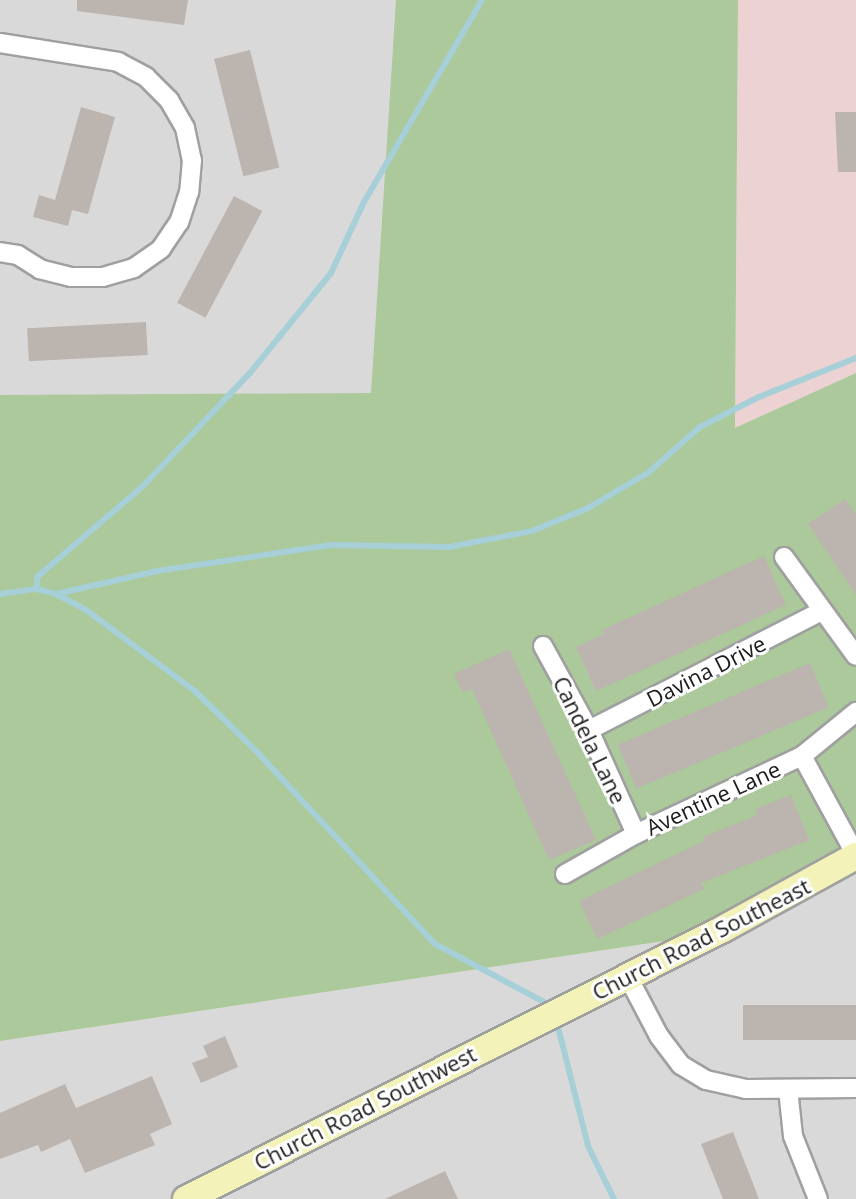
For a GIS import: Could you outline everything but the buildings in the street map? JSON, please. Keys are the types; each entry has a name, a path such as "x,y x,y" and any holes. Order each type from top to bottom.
{"street":[{"path":"0,43 118,62 146,77 174,109 185,128 192,160 189,192 179,222 161,249 134,268 103,277 71,277 40,269 18,255 0,252"},
{"path":"784,557 856,656"},
{"name":"Davina Drive","path":"589,730 822,611"},
{"name":"Candela Lane","path":"543,646 589,730 636,834"},
{"name":"Aventine Lane","path":"565,874 636,834 802,756 856,712"},
{"path":"802,756 856,856"},
{"name":"Church Road Southeast","path":"545,1018 814,882 856,856"},
{"path":"628,977 659,1036 681,1065 723,1085 788,1089 856,1088"},
{"name":"Church Road Southwest","path":"186,1199 545,1018"},
{"path":"788,1089 793,1136 818,1199"}],"shaded area":[{"path":"0,0 396,0 396,395 0,395"},
{"path":"738,0 856,0 856,373 735,429"},
{"path":"856,847 856,1199 0,1199 0,1041 678,939"}],"green space":[{"path":"396,0 738,0 735,428 856,373 856,847 678,939 0,1041 0,395 371,393"}],"waterway":[{"path":"37,589 37,577 143,486 250,373 331,273 364,202 482,0"},
{"path":"56,594 157,571 331,545 449,547 532,531 588,508 649,472 700,427 759,397 856,358"},
{"path":"0,594 37,589 56,594 86,610 195,691 258,753 435,944 544,1002"},
{"path":"559,1031 588,1146 614,1199"}]}
